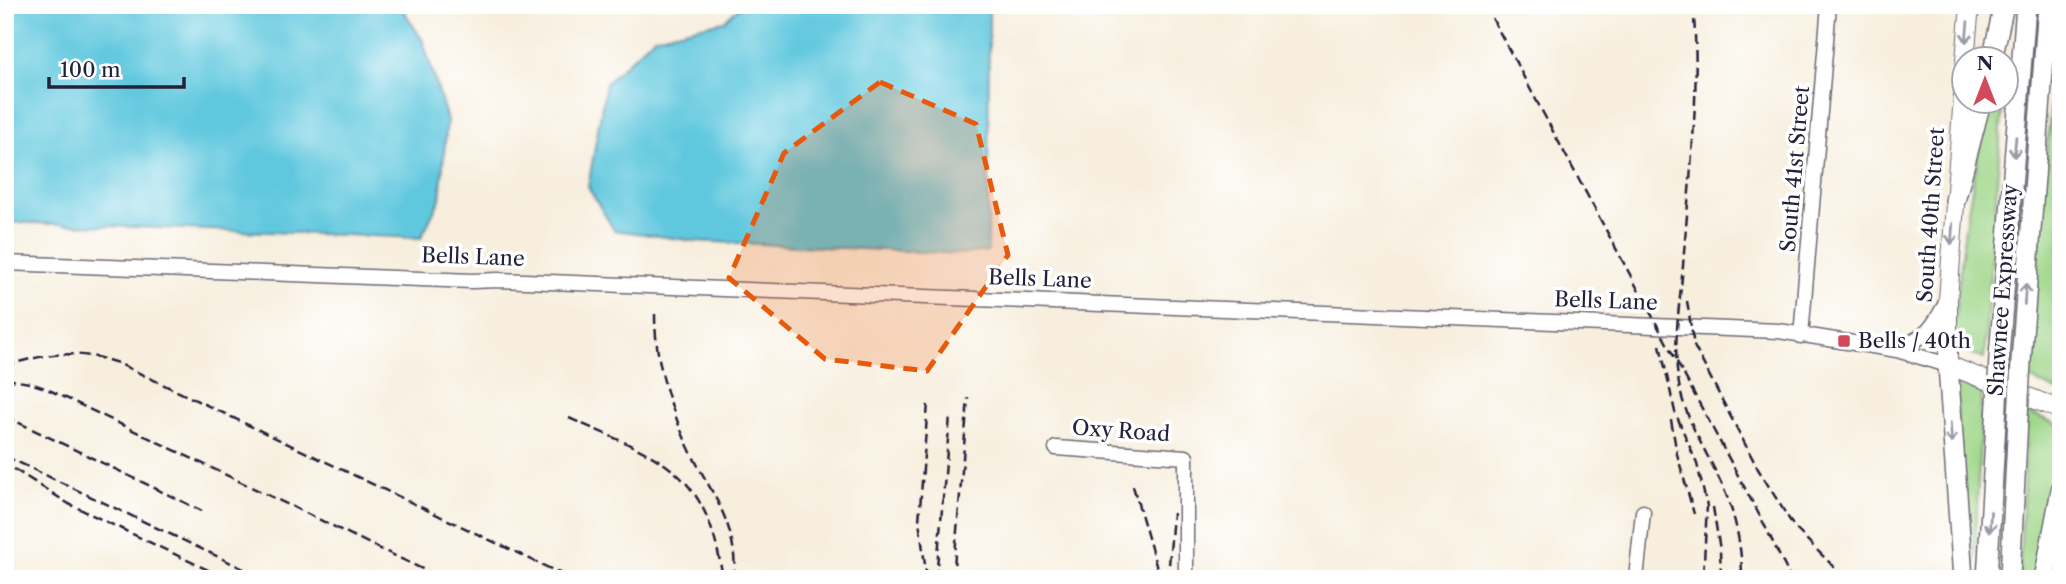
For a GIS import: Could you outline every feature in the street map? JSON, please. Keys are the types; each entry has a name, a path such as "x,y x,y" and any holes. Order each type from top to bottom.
{"highway":[{"path":"1996,46 2004,5"},
{"name":"Shawnee Expressway","path":"1987,579 1999,357 2026,5"},
{"name":"Shawnee Expressway","path":"2010,579 2021,362 2048,5"},
{"path":"1955,201 1977,116"},
{"path":"1948,365 1963,579"},
{"path":"2043,579 2061,490"}],"main road":[{"path":"1966,46 1970,5"},
{"name":"South 40th Street","path":"1948,365 1948,300 1961,116"},
{"name":"Bells Lane","path":"1948,365 2061,410"}],"street":[{"name":"South 41st Street","path":"1801,335 1829,5"},
{"name":"Bells Lane","path":"5,263 1779,331 1897,350 1948,365"},
{"path":"1897,350 1920,338 1933,327 1948,300"},
{"name":"Oxy Road","path":"1056,448 1186,457 1186,579"},
{"path":"1636,579 1643,512"}],"highlighted area":[{"path":"880,82 976,124 1008,255 927,371 825,359 729,278 784,153"}],"green space":[{"path":"2055,49 2058,63 2061,147 2059,392 2029,378"},
{"path":"1985,116 2002,116 1984,359 1952,348 1965,227"},
{"path":"1956,382 1982,393 1974,579 1966,579"},
{"path":"2027,412 2061,426 2061,444 2034,579 2019,579"}],"water":[{"path":"5,5 400,5 423,41 447,120 440,199 421,238 5,222"},
{"path":"742,5 989,5 988,251 964,254 695,241 614,230 588,187 606,83 654,37 724,21"}],"railway":[{"path":"1485,5 1762,520 1791,579"},
{"path":"1693,5 1695,103 1676,350 1678,378 1681,395 1693,427 1724,489 1733,514 1739,542 1742,579"},
{"path":"1687,301 1694,346 1758,469 1794,527 1846,579"},
{"path":"655,314 657,348 669,396 687,444 727,524 732,541 734,579"},
{"path":"1660,345 1675,412 1697,464 1707,506 1703,579"},
{"path":"5,366 61,354 88,356 118,363 572,579"},
{"path":"5,379 45,388 443,579"},
{"path":"953,579 968,398"},
{"path":"927,579 919,521 928,403"},
{"path":"5,416 202,511"},
{"path":"936,579 950,416"},
{"path":"569,418 630,445 675,472 692,490 705,512 723,579"},
{"path":"1671,420 1677,454 1694,514"},
{"path":"5,456 265,579"},
{"path":"14,469 69,504 227,579"},
{"path":"1133,486 1160,579"},
{"path":"1713,507 1720,550 1721,579"},
{"path":"1168,579 1173,513"}],"place":[{"name":"Bells / 40th","path":"1844,341"}]}
